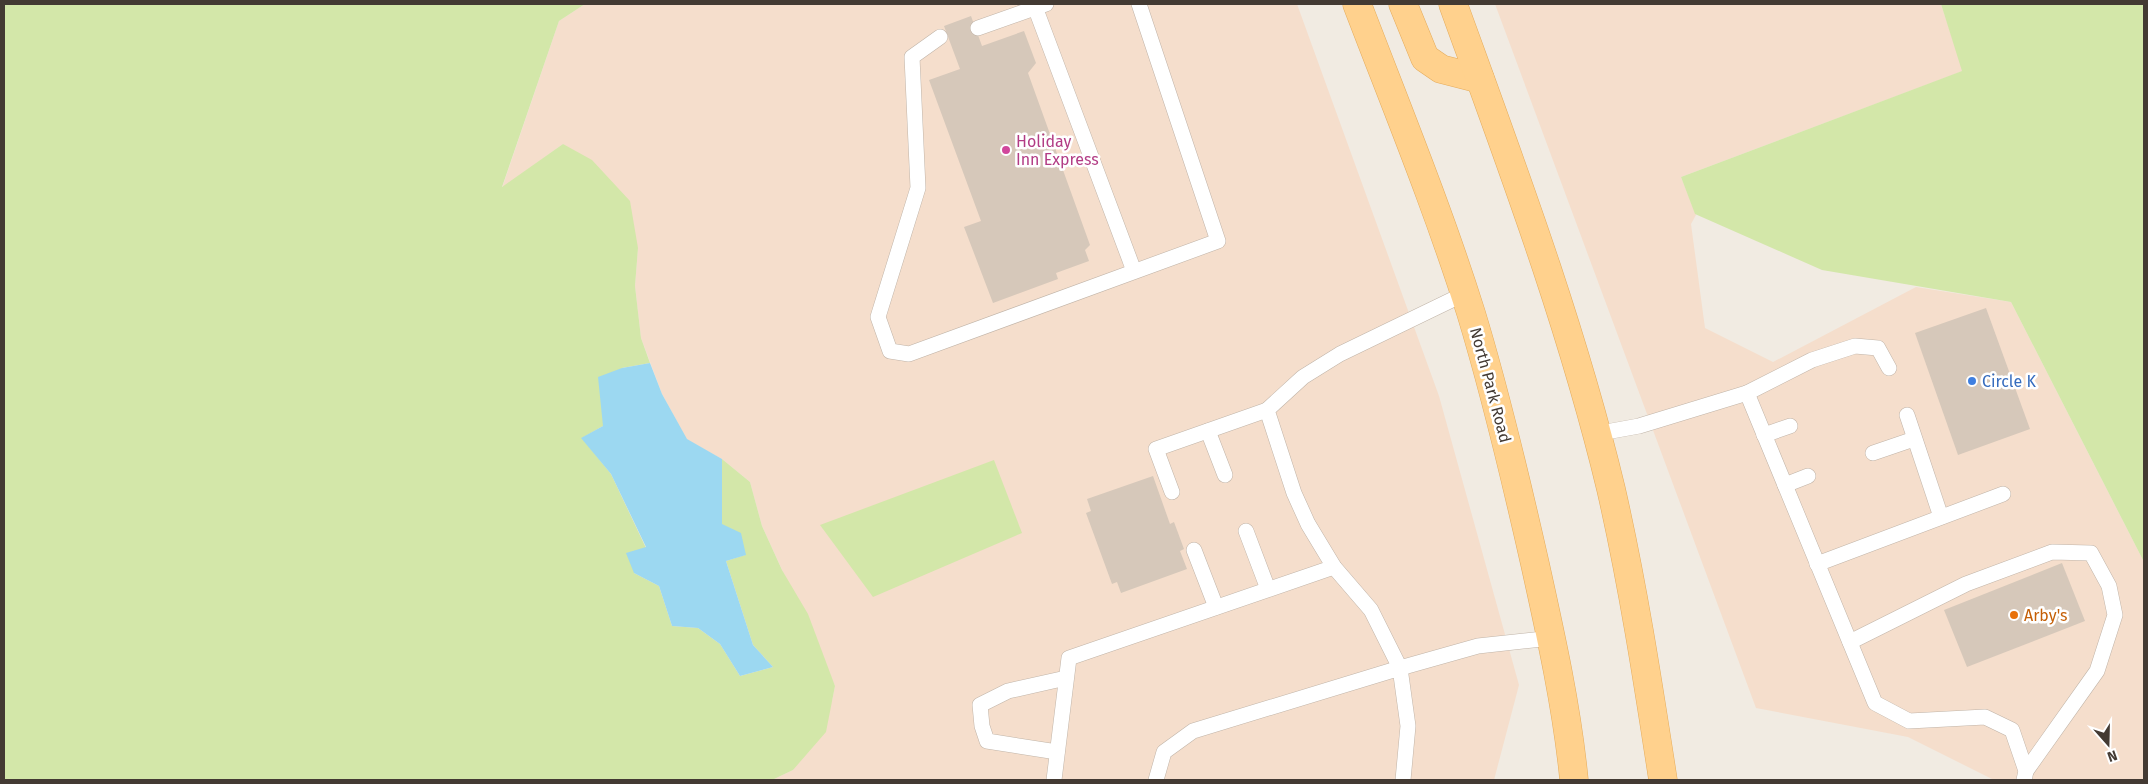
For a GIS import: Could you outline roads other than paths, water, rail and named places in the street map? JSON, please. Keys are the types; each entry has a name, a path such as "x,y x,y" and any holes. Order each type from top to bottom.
{"main road":[{"name":"North Park Road","path":"1356,4 1427,184 1464,294 1508,448 1552,638 1571,746 1574,780"},
{"path":"1403,4 1425,58 1441,69 1480,79"},
{"path":"1453,4 1544,255 1610,489 1634,606 1663,780"}],"lane":[{"path":"940,37 912,56 918,188 878,317 890,351 909,354 1218,241 1139,4"},
{"path":"978,28 1040,6 1134,271"},
{"path":"1172,492 1156,449 1267,410 1303,377 1340,354 1464,294"},
{"path":"1595,434 1639,426 1747,393 1812,360 1855,346 1878,348 1889,368"},
{"path":"1747,393 1875,703 1909,721 1985,717 2012,730 2025,776"},
{"path":"1267,410 1294,493 1308,524 1334,567 1371,610 1400,668 1408,726 1402,780"},
{"path":"1906,415 1941,517"},
{"path":"1764,436 1790,426"},
{"path":"1208,431 1225,474"},
{"path":"1873,453 1914,439"},
{"path":"1785,485 1808,476"},
{"path":"1817,564 2003,494"},
{"path":"1246,530 1268,589"},
{"path":"1194,550 1216,607"},
{"path":"1850,642 1966,584 1984,577 2052,552 2091,553 2109,586 2115,615 2097,671 2025,776"},
{"path":"1054,780 1069,658 1334,567"},
{"path":"1156,780 1164,752 1193,731 1478,646 1552,638"},
{"path":"1056,752 987,741 982,726 980,705 1008,692 1066,678"}],"water":[{"path":"650,363 662,394 687,439 722,459 722,524 741,533 746,555 726,561 753,645 773,667 740,676 720,644 698,628 672,626 659,586 634,573 626,553 646,547 611,474 581,438 603,426 598,377 622,368"}],"place":[{"name":"Holiday Inn Express","path":"1006,150"},
{"name":"Circle K","path":"1972,381"},
{"name":"Arby's","path":"2014,615"}]}
